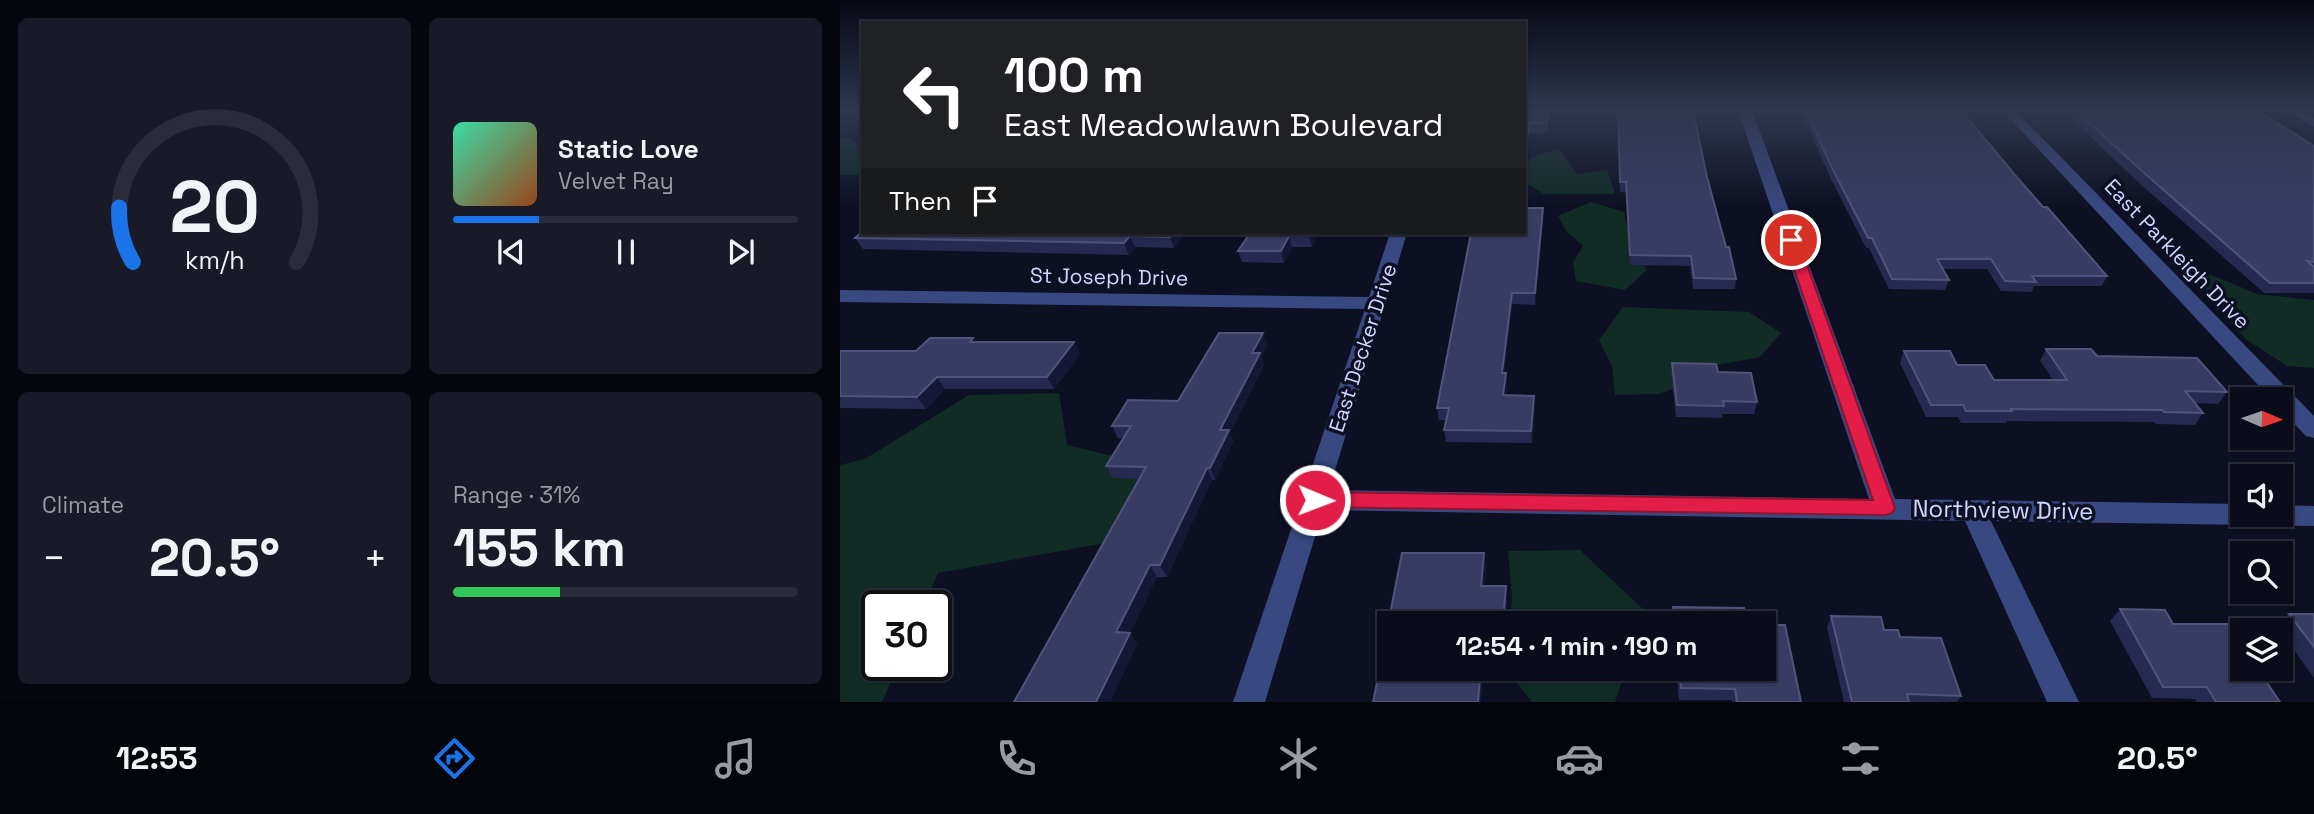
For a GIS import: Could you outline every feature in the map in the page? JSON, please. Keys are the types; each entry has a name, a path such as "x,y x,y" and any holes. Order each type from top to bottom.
{"street":[{"path":"1757,143 1885,508"},
{"name":"East Parkleigh Drive","path":"2039,143 2314,430"},
{"name":"East Decker Drive","path":"1249,702 1398,235"},
{"name":"St Joseph Drive","path":"840,296 1377,303"},
{"name":"Northview Drive","path":"1315,500 2314,516"},
{"path":"1973,510 2063,702"}],"green space":[{"path":"840,143 855,143 861,150 861,175 840,175"},
{"path":"1559,149 1577,174 1607,170 1615,194 1544,194 1526,183 1526,164 1532,157"},
{"path":"1591,202 1624,212 1630,238 1647,270 1625,290 1576,281 1573,262 1583,246 1566,231 1558,216"},
{"path":"2200,270 2257,294 2314,300 2314,368 2287,366 2247,340 2209,299"},
{"path":"1623,307 1749,312 1781,333 1760,357 1712,366 1692,382 1658,394 1615,395 1612,366 1599,340"},
{"path":"1059,393 1067,445 1195,476 1150,535 938,573 931,590 861,590 861,681 891,681 882,702 840,702 840,465 865,459 969,395"},
{"path":"1580,550 1644,611 1511,611 1508,551"},
{"path":"1515,681 1622,681 1615,702 1532,702"}],"building":[{"path":"1619,143 1700,143 1736,279 1694,278 1691,256 1630,255 1626,182 1620,182"},
{"path":"1820,143 1988,143 2107,276 2032,276 2036,282 2005,281 1991,259 1937,259 1949,280 1892,279"},
{"path":"2111,143 2309,143 2314,146 2314,262 2307,261 2314,267 2314,283 2270,283"},
{"path":"1526,208 1543,208 1535,293 1512,293 1502,373 1506,373 1503,395 1534,396 1531,431 1444,430 1449,408 1437,408 1471,235 1526,235"},
{"path":"861,233 861,235 1172,235 1130,236 1124,243 855,238"},
{"path":"1249,235 1309,235 1289,236 1281,251 1238,251"},
{"path":"1219,333 1263,333 1252,353 1260,353 1220,430 1229,430 1210,468 1207,468 1160,565 1150,565 1116,632 1130,633 1096,702 1014,702 1146,467 1106,466 1131,426 1112,426 1128,400 1178,401"},
{"path":"930,338 973,338 970,342 1074,342 1047,377 937,377 917,397 840,396 840,351 916,351"},
{"path":"2046,349 2091,349 2097,356 2197,358 2227,392 2185,391 2203,413 2162,410 1966,411 1963,405 1931,405 1904,351 1950,351 1957,365 1985,365 1994,380 2067,380"},
{"path":"1672,363 1716,364 1718,372 1751,373 1757,402 1723,401 1724,406 1677,405"},
{"path":"1402,553 1484,553 1481,586 1506,586 1504,611 1391,611"},
{"path":"1673,607 1744,608 1745,611 1674,611"},
{"path":"2120,609 2165,610 2173,624 2228,624 2230,681 2266,681 2280,702 2216,702 2207,687 2163,687"},
{"path":"2289,614 2314,614 2314,647 2293,618"},
{"path":"1831,616 1881,617 1884,630 1898,630 1900,637 1941,638 1961,696 1907,694 1909,702 1852,702"},
{"path":"1776,625 1785,625 1801,702 1737,702 1735,689 1681,688 1680,681 1776,681"},
{"path":"1377,681 1480,681 1478,702 1373,702"}],"route":[{"path":"1315,500 1885,508 1791,240"}]}
